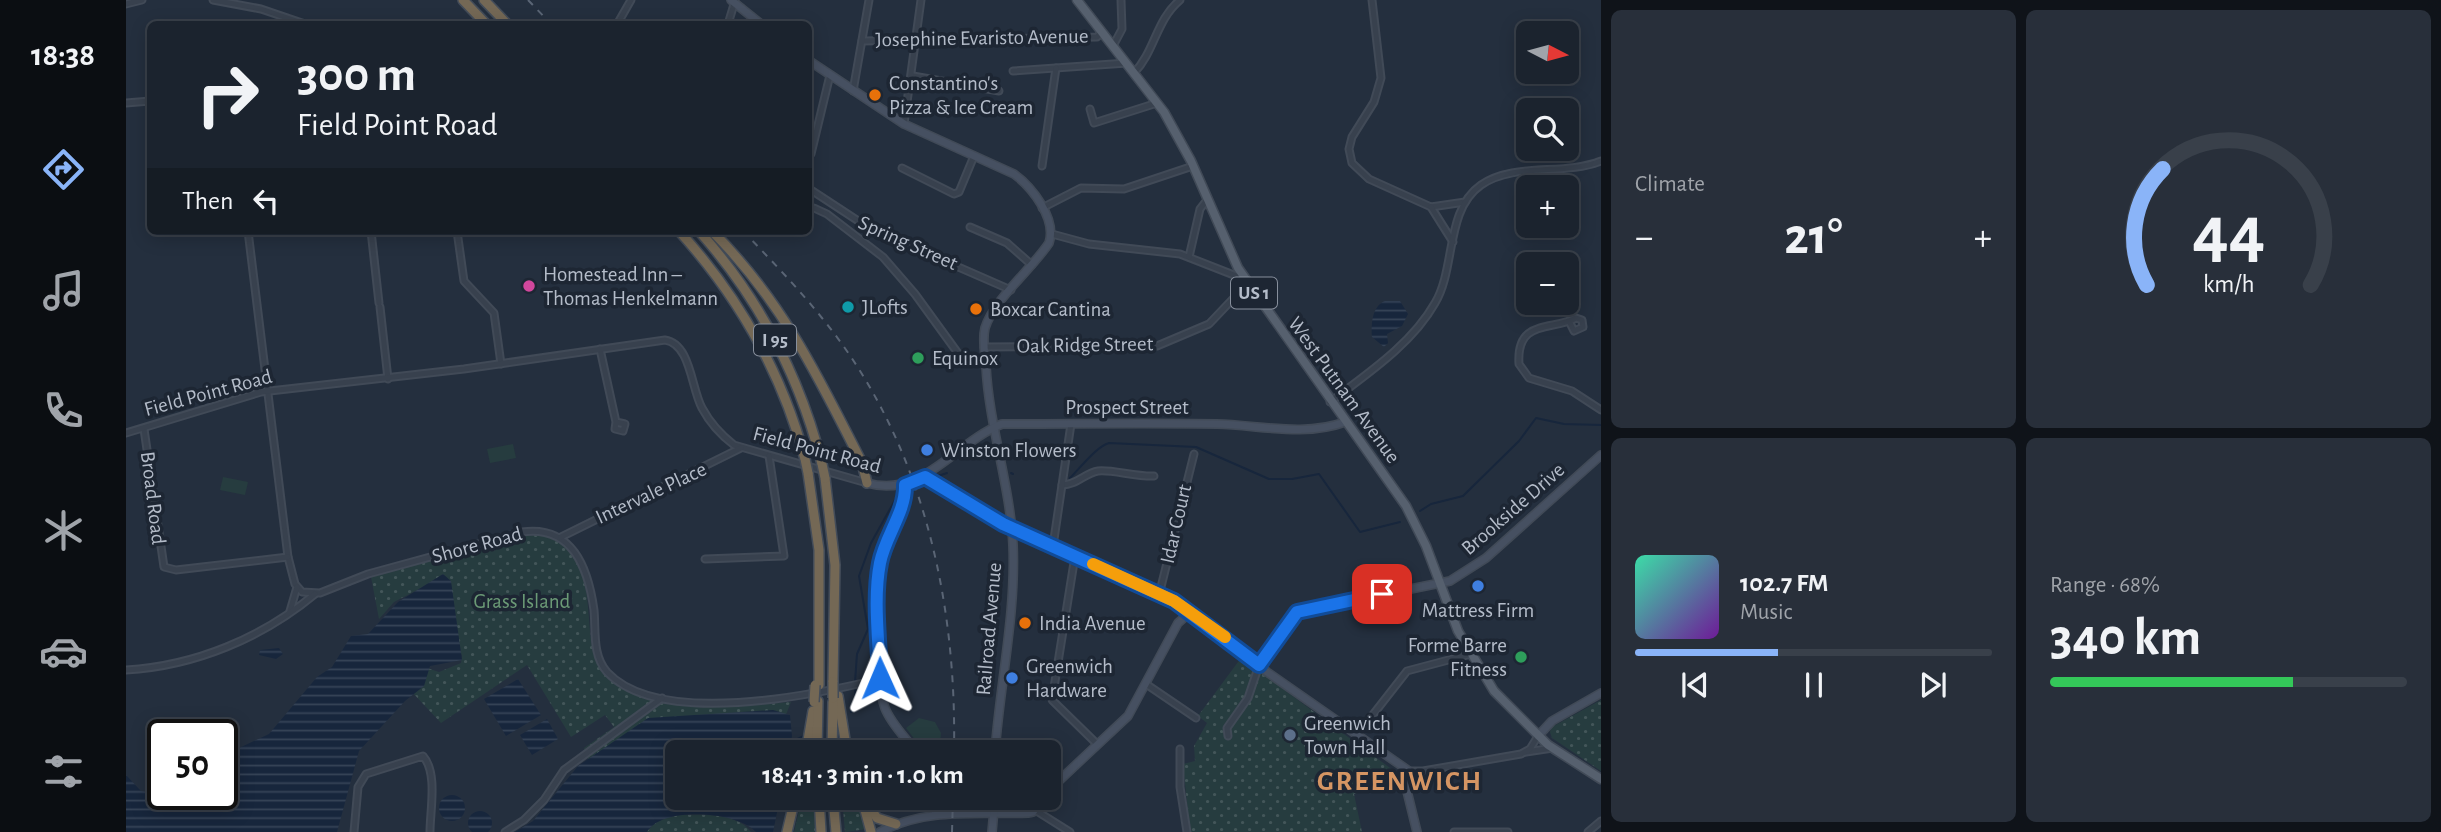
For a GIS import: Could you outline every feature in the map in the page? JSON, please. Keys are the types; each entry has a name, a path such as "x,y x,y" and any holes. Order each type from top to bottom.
{"highway":[{"path":"463,0 483,21"},
{"path":"484,0 504,21"},
{"path":"675,235 723,284"},
{"name":"I 95","path":"682,235 723,284 773,369 805,459 819,550 817,740"},
{"name":"I 95","path":"702,235 739,280 777,342 805,408 825,478 834,548 836,697"},
{"path":"716,235 748,270 789,323 862,463 867,483"},
{"path":"833,740 836,697"},
{"path":"836,697 845,740"},
{"path":"808,740 816,701"},
{"path":"787,832 792,810"},
{"path":"819,810 821,832"},
{"path":"834,810 836,832"},
{"path":"865,810 871,832"},
{"path":"871,810 877,818 897,824"}],"main road":[{"name":"West Putnam Avenue","path":"1077,0 1158,103 1193,166 1229,251 1246,281 1406,506 1451,616 1494,691 1538,736 1601,779"},
{"path":"734,1 757,21"},
{"path":"812,63 904,124 1020,179 1042,208 1052,234 1049,243 986,325 984,347"},
{"name":"Railroad Avenue","path":"984,347 994,427 1012,527 1012,586 996,740"},
{"name":"Prospect Street","path":"925,477 967,443 1002,424 1217,424 1286,430 1331,427 1345,422"},
{"name":"Brookside Drive","path":"1259,665 1297,612 1450,581 1486,558 1601,455"},
{"path":"925,477 1012,527 1160,595 1193,615 1409,771 1406,787 1417,832"},
{"name":"Field Point Road","path":"867,483 884,486 905,485 925,477"},
{"path":"905,485 905,500 886,539 879,565 880,678 888,715 907,740"},
{"path":"1061,779 1128,716 1178,623 1187,615 1193,615"},
{"path":"1538,736 1552,721 1601,693"},
{"path":"935,810 936,814"},
{"path":"992,832 994,810"},
{"path":"880,832 897,824 936,814 1028,813 1035,810"}],"street":[{"path":"126,4 142,0"},
{"path":"213,0 261,9 296,21"},
{"path":"619,21 631,0"},
{"path":"853,91 869,0"},
{"path":"904,124 913,76 921,0"},
{"path":"1113,46 1122,29 1121,0"},
{"path":"1134,73 1145,61 1161,23 1180,0"},
{"path":"1372,0 1381,78 1374,102 1352,137 1349,155 1356,170 1369,179 1431,206 1465,202"},
{"path":"729,21 734,1"},
{"name":"Josephine Evaristo Avenue","path":"862,41 1097,37 1102,32"},
{"path":"1013,71 1127,63"},
{"path":"1042,166 1056,68"},
{"path":"812,150 830,75"},
{"path":"913,76 999,91"},
{"path":"126,103 147,101"},
{"path":"1090,109 1094,123 1158,103"},
{"path":"902,168 954,194 959,192 974,156"},
{"path":"1330,402 1397,348 1422,322 1442,288 1465,202 1479,186 1496,178 1568,170 1601,161"},
{"path":"1042,208 1081,188 1124,189 1193,166"},
{"name":"Spring Street","path":"812,191 869,228 1011,290"},
{"path":"1189,257 1200,209 1207,200"},
{"path":"1431,206 1453,243"},
{"path":"814,208 827,214 883,257 915,294 960,356 985,358"},
{"path":"970,227 1007,243 1032,265"},
{"path":"1052,234 1089,244 1189,257 1246,281"},
{"path":"248,235 288,556 297,587 290,612"},
{"path":"371,235 388,379"},
{"path":"458,235 464,281 494,313 501,365"},
{"name":"Oak Ridge Street","path":"984,347 1157,346 1209,324 1246,281"},
{"path":"1570,323 1541,325 1533,329 1520,347 1519,364 1529,378 1572,391 1601,410"},
{"name":"Field Point Road","path":"126,433 268,391 501,365 655,340 674,343 682,351 701,407 727,440 741,448 867,483"},
{"path":"600,349 616,422"},
{"path":"1053,546 1071,424"},
{"name":"Broad Road","path":"144,429 164,567 170,571 288,556"},
{"name":"Intervale Place","path":"561,537 741,448"},
{"name":"Idar Court","path":"1160,595 1194,454"},
{"path":"705,559 784,556 769,456"},
{"path":"1062,485 1079,482 1101,471 1131,476 1154,476"},
{"name":"Shore Road","path":"126,670 175,664 242,641 315,594 368,574 522,532 544,531 561,537"},
{"path":"561,537 572,549 586,578 594,609 597,652 603,666 623,684 662,698 699,702 778,699 880,678"},
{"path":"1074,556 1052,699 1097,744"},
{"path":"297,587 306,594 315,594"},
{"path":"1357,735 1407,671 1471,654"},
{"name":"Brookside Drive","path":"1228,736 1227,729 1248,698 1259,665"},
{"path":"1146,684 1196,718"},
{"path":"505,832 524,820 544,800 564,770 662,698"},
{"path":"1526,752 1538,736"},
{"path":"1409,771 1423,771 1553,748"},
{"path":"1180,749 1180,787 1187,832"},
{"path":"354,832 358,787 366,774 423,756 428,763 432,792 430,832"},
{"path":"1035,810 1070,832"},
{"path":"1588,832 1601,821"},
{"path":"1454,832 1508,832"}],"green space":[{"path":"513,444 516,458 490,463 487,449"},
{"path":"223,477 248,482 245,495 220,490"},
{"name":"Grass Island","path":"537,534 560,543 575,558 583,577 596,661 606,676 624,689 645,698 694,706 791,702 785,717 683,740 665,740 665,744 589,761 584,748 614,727 605,715 571,737 527,665 441,723 410,690 424,667 439,672 461,663 462,656 439,579 394,602 379,619 371,577 508,538"},
{"path":"1241,658 1401,776 1402,780 1354,794 1362,832 1190,832 1183,764 1195,761 1194,746 1207,723 1198,716"},
{"path":"1601,700 1601,771 1552,738 1550,732 1552,727"},
{"path":"919,718 935,722 941,733 940,740 915,740 906,728"},
{"path":"799,810 814,810 816,832 794,832"},
{"path":"843,810 862,810 867,829 845,832"},
{"path":"679,815 728,818 737,821 751,832 646,832 659,819"}],"water":[{"path":"1385,301 1400,301 1408,314 1402,326 1387,334 1388,343 1384,347 1372,337 1372,327 1377,307"},
{"path":"443,574 451,581 462,660 430,666 424,686 405,701 359,751 337,832 126,832 126,775 141,791 147,792 147,810 238,810 238,749 269,734 317,677 332,667 351,636 368,634 398,602"},
{"path":"279,648 283,654 276,659 259,655 260,650"},
{"path":"518,679 541,715 506,736 484,699"},
{"path":"773,710 790,715 791,740 665,740 665,810 778,810 773,832 756,832 733,819 700,814 668,818 655,824 647,832 515,832 533,821 578,766 648,718"},
{"path":"547,719 558,739 532,755 520,735"},
{"path":"452,795 461,799 465,808 461,817 452,821 443,817 439,808 443,799"},
{"path":"475,812 485,812 491,818 491,828 486,833 474,833 469,828 469,818"}],"waterway":[{"path":"1420,511 1431,504 1463,496 1519,441 1536,418 1564,424 1601,425"},
{"path":"1070,478 1094,453 1109,443 1196,447 1269,479 1292,479 1319,474 1360,532 1400,522"},
{"path":"935,477 947,473"},
{"path":"855,682 857,654 868,629 859,576 871,543 899,493"},
{"path":"851,712 856,706 855,688"},
{"path":"795,740 804,736"}],"railway":[{"path":"528,0 548,21"},
{"path":"747,235 813,307 857,365 885,416 909,469 927,523 940,580 949,637 954,740"},
{"path":"952,832 953,810"}],"slow traffic":[{"path":"1093,564 1174,601 1225,637"}],"place":[{"name":"Constantino's Pizza & Ice Cream","path":"875,95"},
{"name":"Homestead Inn – Thomas Henkelmann","path":"529,286"},
{"name":"JLofts","path":"848,307"},
{"name":"Boxcar Cantina","path":"976,309"},
{"name":"Equinox","path":"918,358"},
{"name":"Winston Flowers","path":"927,450"},
{"name":"Mattress Firm","path":"1478,586"},
{"name":"India Avenue","path":"1025,623"},
{"name":"Forme Barre Fitness","path":"1521,657"},
{"name":"Greenwich Hardware","path":"1012,678"},
{"name":"Greenwich Town Hall","path":"1290,735"}],"district":[{"name":"GREENWICH","path":"1400,782"}],"route":[{"path":"880,678 879,565 886,539 905,500 905,485 925,477 1003,524 1174,601 1259,665 1297,612 1382,594"}]}
